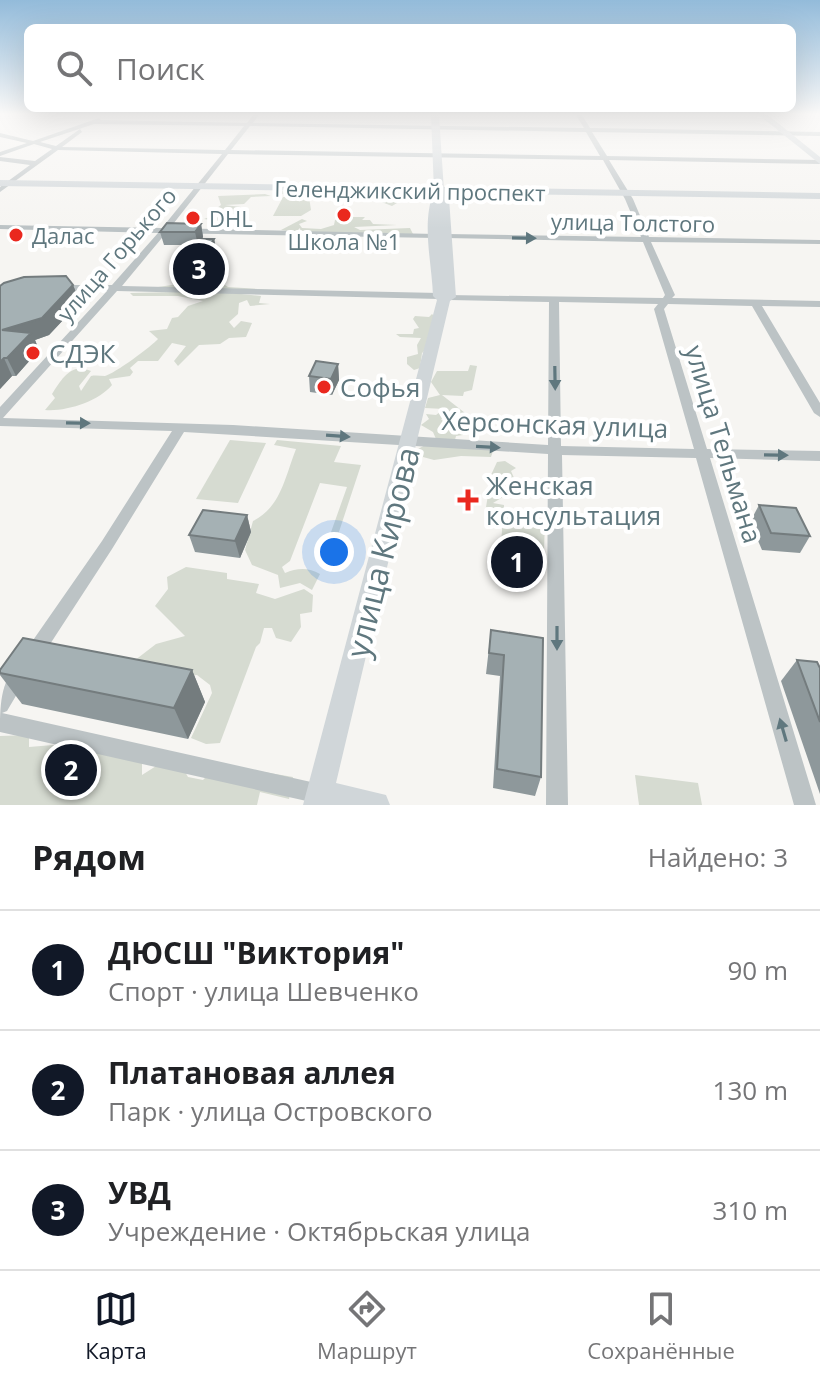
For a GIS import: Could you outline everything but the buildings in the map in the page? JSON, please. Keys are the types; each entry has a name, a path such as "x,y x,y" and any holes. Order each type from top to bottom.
{"main road":[{"name":"улица Кирова","path":"318,800 445,297 441,236 434,197 439,191 438,154"},
{"name":"Геленджикский проспект","path":"3,186 820,196"},
{"path":"318,800 376,805"}],"street":[{"path":"3,186 50,153"},
{"name":"улица Горького","path":"0,415 114,290 202,187 227,153"},
{"path":"287,153 820,161"},
{"name":"улица Тельмана","path":"602,153 626,193 670,295 659,309 805,805"},
{"path":"0,157 34,163"},
{"name":"улица Толстого","path":"0,227 820,242"},
{"path":"46,286 114,290 820,304"},
{"path":"554,300 557,805"},
{"path":"755,303 820,413"},
{"name":"Херсонская улица","path":"0,422 181,427 556,450 820,456"},
{"path":"0,704 107,545 181,427"},
{"path":"0,722 318,800"}],"shaded area":[{"path":"276,191 422,193 424,199 402,200 392,206 363,195 275,194"},
{"path":"218,196 271,196 251,197 244,204 225,205 241,207 239,215 225,222 204,219 209,217 209,210 220,210 217,208 221,205"},
{"path":"283,197 309,197 311,210 301,216 273,216"},
{"path":"365,217 362,220 370,220 373,224 397,225 354,227 360,230 410,228 413,234 301,233 300,228 296,232 281,230 302,219 307,221 299,224 302,228 321,229 334,225 335,220"},
{"path":"225,276 222,283 228,287 274,290 221,292 261,296 259,303 270,304 250,306 247,300 239,303 238,314 229,322 234,328 241,321 252,323 246,337 229,338 220,344 199,345 178,366 174,361 186,346 172,343 158,361 138,361 130,368 133,372 130,376 109,379 112,385 91,400 62,409 45,410 55,398 52,394 68,373 78,369 91,371 79,386 81,391 91,376 110,374 154,343 158,339 149,331 167,329 172,318 178,317 188,306 203,301 178,296 133,296 130,293 175,292 158,287 186,283 192,287 185,291 208,292 196,287 208,285"},
{"path":"432,314 420,368 414,370 407,364 407,357 418,354 417,345 421,338 396,334 413,334 414,329 419,328 413,319 415,316 429,317"},
{"path":"470,365 477,366 472,390 464,392 463,396 442,395 465,413 441,419 446,425 462,428 463,435 456,436 455,440 493,451 491,457 461,456 434,460 423,457 418,449 436,439 433,432 421,425 429,419 426,414 436,415 444,409 425,408 428,398 440,395 431,382 437,371 468,371"},
{"path":"230,440 266,443 238,503 196,499"},
{"path":"277,440 341,446 334,462 361,465 332,553 324,552 347,487 320,483 290,561 282,567 285,573 302,569 320,574 312,590 300,583 280,588 278,575 252,565 245,550 253,521 276,499 296,449 274,445"},
{"path":"505,461 516,468 511,471 518,487 509,498 503,497 493,503 504,505 504,513 497,514 486,507 489,489 493,485 491,475 497,462"},
{"path":"503,516 545,522 544,550 501,544"},
{"path":"186,567 227,573 227,579 259,584 256,593 275,599 304,589 313,595 312,612 300,614 301,627 291,642 276,638 272,628 264,628 220,743 206,744 191,738 212,693 210,685 197,675 142,679 130,664 156,644 185,636 155,606 168,589 167,577"},
{"path":"29,735 29,747 65,744 142,763 142,775 175,754 188,777 203,780 218,764 293,777 289,799 260,792 257,805 0,805 0,736"},
{"path":"635,775 698,783 702,805 639,805"}],"place":[{"name":"Школа №1","path":"344,215"},
{"name":"DHL","path":"193,218"},
{"name":"Далас","path":"16,235"},
{"name":"УВД","path":"199,269"},
{"name":"СДЭК","path":"33,353"},
{"name":"Софья","path":"324,387"},
{"name":"Женская консультация","path":"468,500"},
{"name":"ДЮСШ \"Виктория\"","path":"517,562"},
{"name":"Платановая аллея","path":"71,770"}]}
